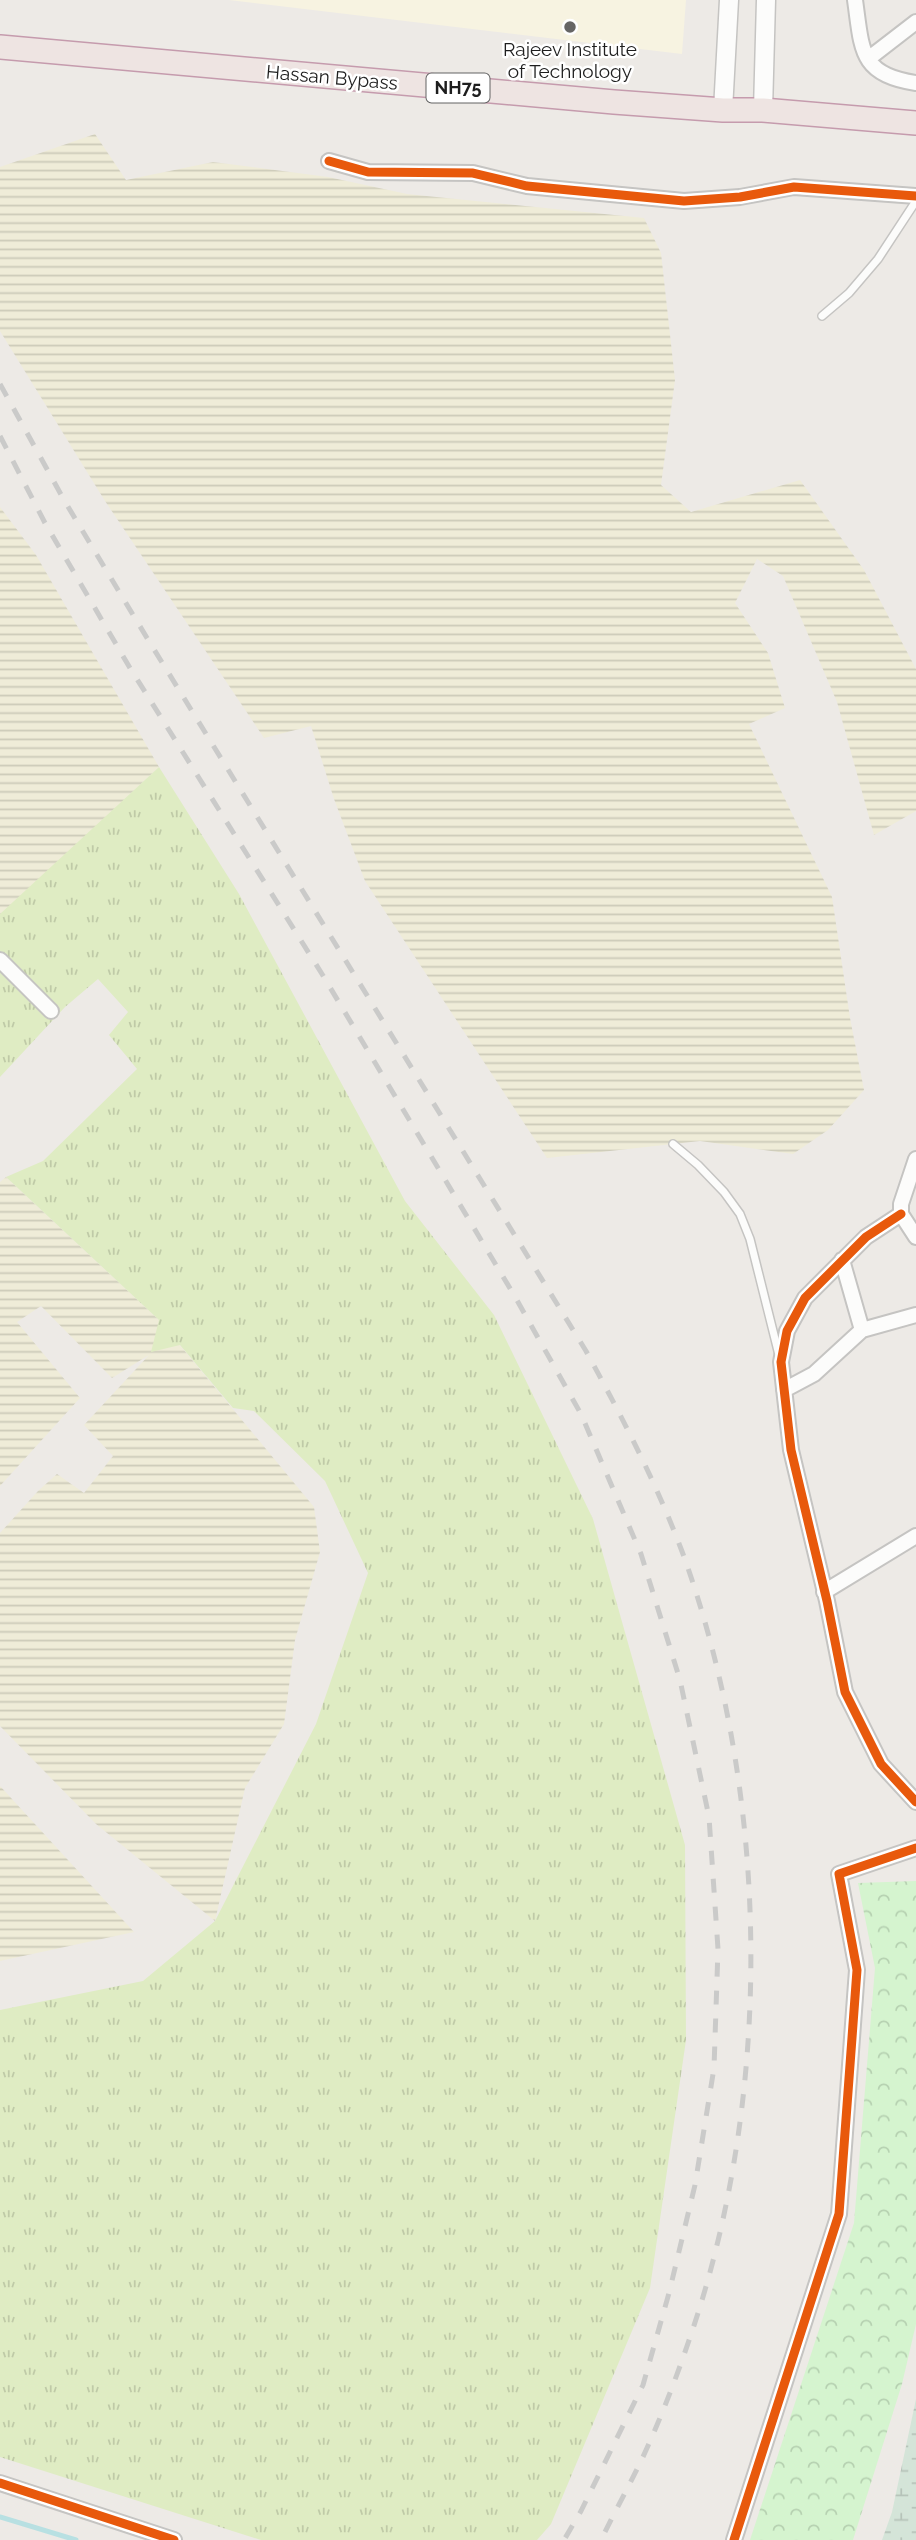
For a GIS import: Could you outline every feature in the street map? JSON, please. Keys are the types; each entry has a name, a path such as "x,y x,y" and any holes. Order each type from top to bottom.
{"highway":[{"name":"Hassan Bypass","path":"0,47 723,110 763,110 916,123"}],"street":[{"path":"723,110 729,0"},
{"path":"763,110 766,0"},
{"path":"855,0 862,48 868,59 886,77 916,83"},
{"path":"868,59 916,22"},
{"path":"329,161 368,172 472,173 527,186 684,201 740,197 794,187 916,196"},
{"path":"0,960 51,1011"},
{"path":"916,1159 901,1204 901,1214 916,1237"},
{"path":"901,1214 866,1237 805,1298 787,1331 781,1362 791,1450 845,1692 881,1764 916,1802"},
{"path":"842,1259 862,1330"},
{"path":"784,1390 814,1374 862,1330 916,1315"},
{"path":"824,1592 916,1536"},
{"path":"734,2540 839,2214 857,1970 839,1874 916,1848"},
{"path":"0,2483 174,2540"}],"lane":[{"path":"822,316 849,293 878,259 916,201"},
{"path":"673,1144 724,1192 740,1214 750,1239 781,1362"}],"shaded area":[{"name":"Rajeev Institute of Technology","path":"229,0 686,0 682,54"},
{"path":"95,134 126,180 213,162 328,177 407,194 644,218 661,253 675,380 661,485 691,512 800,480 864,570 916,669 916,811 874,835 837,702 783,576 757,559 735,603 768,653 785,708 749,724 832,897 864,1090 828,1130 793,1154 700,1141 547,1158 365,881 334,799 311,726 264,738 105,501 0,331 0,167"},
{"path":"0,507 36,555 159,767 0,917"},
{"path":"6,1177 159,1320 314,1507 320,1552 295,1640 284,1724 245,1788 215,1921 96,1824 0,1726 0,1533 57,1474 84,1493 113,1456 84,1425 149,1355 112,1378 41,1306 17,1322 80,1398 0,1486 0,1182"},
{"path":"1,1787 134,1932 0,1961"}],"green space":[{"path":"159,767 239,894 405,1201 494,1315 593,1519 685,1845 686,2040 650,2288 551,2524 537,2540 261,2540 0,2457 0,2010 143,1981 215,1921 316,1724 368,1573 325,1481 254,1411 233,1408 180,1345 151,1352 159,1320 6,1177 43,1161 137,1069 109,1035 128,1012 98,979 65,1007 0,1077 0,914"},
{"path":"916,1881 916,2324 902,2384 853,2540 750,2540 854,2223 875,1968 858,1883"},
{"path":"916,2399 916,2540 882,2540 892,2512"}],"waterway":[{"path":"0,2517 76,2540"}],"railway":[{"path":"0,384 64,500 147,638 586,1351 662,1502 683,1554 711,1644 732,1738 745,1834 751,1931 749,2028 740,2125 723,2219 694,2326 651,2439 601,2540"},
{"path":"0,436 45,523 130,668 322,974 514,1295 581,1414 641,1554 680,1680 709,1817 718,1949 714,2068 695,2185 643,2385 564,2540"}],"cycle path":[{"path":"329,161 368,172 473,173 527,186 684,201 740,197 794,187 916,196"},
{"path":"901,1214 866,1237 805,1298 787,1331 781,1362 791,1450 827,1601 845,1692 881,1764 916,1802"},
{"path":"734,2540 839,2214 857,1970 839,1874 916,1848"},
{"path":"0,2483 174,2540"}],"place":[{"name":"Rajeev Institute of Technology","path":"570,27"}]}
